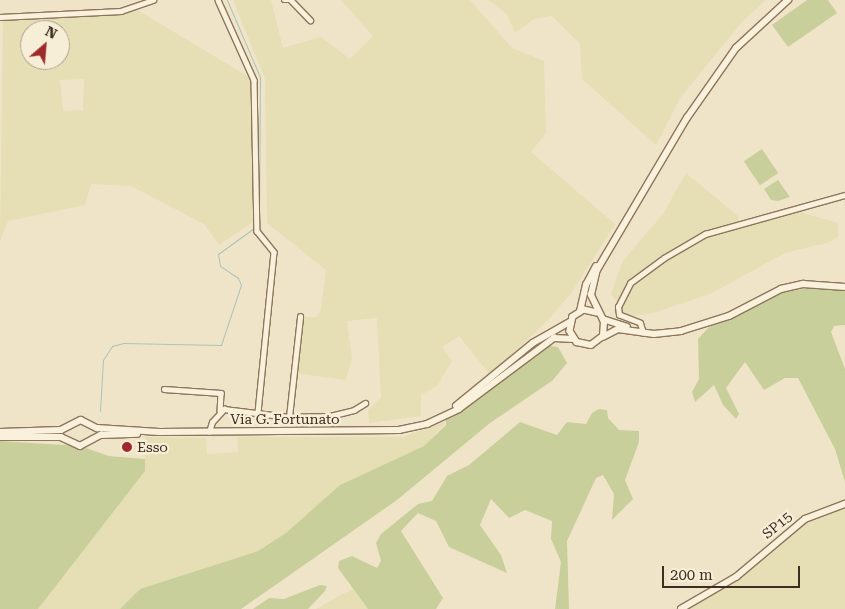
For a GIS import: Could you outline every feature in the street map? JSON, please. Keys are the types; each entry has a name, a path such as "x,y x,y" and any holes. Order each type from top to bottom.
{"main road":[{"path":"636,331 614,329 601,339 587,346 574,339 570,322 580,311 588,278 604,257 698,102 736,48 788,0"},
{"path":"604,257 591,295 597,313 603,319 643,333 681,331 729,316 781,290 803,284 845,287"},
{"path":"580,311 597,313"},
{"path":"601,339 605,329 603,319"},
{"name":"Via G. Fortunato","path":"412,427 456,406 533,343 570,322"},
{"name":"Via G. Fortunato","path":"159,432 362,432 427,424 459,409 548,341 560,336 574,339"},
{"path":"0,432 61,430 81,420 104,429 159,432"},
{"path":"92,425 92,441"},
{"path":"70,426 72,442"},
{"path":"0,437 61,437 85,446 101,435 159,432"},
{"name":"SP15","path":"681,609 736,577 805,519 845,504"}],"street":[{"path":"0,17 121,11 153,0"},
{"path":"218,0 254,80 257,229 274,252 258,413"},
{"path":"284,0 291,0 310,20"},
{"path":"643,333 640,323 619,315 618,307 630,283 664,258 705,234 845,195"},
{"path":"289,417 300,317"},
{"path":"164,390 221,393 220,411 209,432"},
{"path":"220,411 289,417 330,416 354,410 365,403"}],"shaded area":[{"path":"233,0 271,0 283,48 321,37 350,59 373,36 341,0 470,0 512,48 544,61 546,133 531,152 615,224 572,292 547,321 490,375 459,336 442,347 452,361 437,386 421,395 421,416 369,423 368,410 381,398 377,318 347,321 352,358 346,380 294,373 300,317 316,317 321,310 326,270 267,223 265,79"},
{"path":"488,0 766,0 741,23 681,97 656,145 582,79 580,44 552,16 534,19 515,33 507,14"},
{"path":"134,8 254,80 256,220 219,245 204,224 131,186 91,184 85,205 8,221 0,241 3,17","holes":["84,79 83,110 63,111 60,80"]},
{"path":"686,173 738,216 739,225 796,211 838,223 838,236 830,242 785,253 710,294 653,313 622,318 621,298 616,301 611,294 623,261 663,214"},
{"path":"447,421 424,446 340,485 286,533 258,551 140,589 120,609 38,609 145,471 145,437 206,438 207,454 238,452 237,437 403,437"},
{"path":"845,504 845,609 681,609 736,577 805,519"},
{"path":"353,589 368,609 316,609 337,597"}],"green space":[{"path":"807,0 828,0 837,13 788,47 772,25"},
{"path":"762,149 778,173 760,185 744,161"},
{"path":"778,180 790,197 778,201 771,200 764,189"},
{"path":"809,288 845,291 845,325 834,326 831,332 845,369 845,482 835,449 798,378 785,378 764,390 745,362 726,388 739,414 736,419 723,405 714,385 695,402 692,392 699,379 698,339 709,327 785,292"},
{"path":"542,345 558,347 567,363 552,381 490,423 397,500 241,609 120,609 140,589 258,551 286,533 340,485 424,446 446,425 446,416"},
{"path":"599,409 607,410 608,418 619,430 639,431 639,442 625,480 633,499 612,520 614,494 603,475 596,478 567,541 569,609 555,609 561,562 551,539 552,521 525,510 509,518 491,499 480,525 501,555 507,573 449,547 436,521 418,513 401,531 443,598 436,609 368,609 338,568 339,561 352,556 377,568 381,561 376,543 381,534 418,504 432,501 447,476 469,465 520,422 557,435 567,422 586,424 592,413"},
{"path":"0,441 80,446 109,456 145,459 145,471 38,609 0,609"},
{"path":"320,585 327,586 325,591 308,609 253,609 269,598 284,599"}],"waterway":[{"path":"227,0 260,77 259,220"},
{"path":"100,411 103,360 112,346 123,343 221,345 241,285 238,278 220,266 218,254 254,228"}],"place":[{"name":"Esso","path":"127,447"}]}
